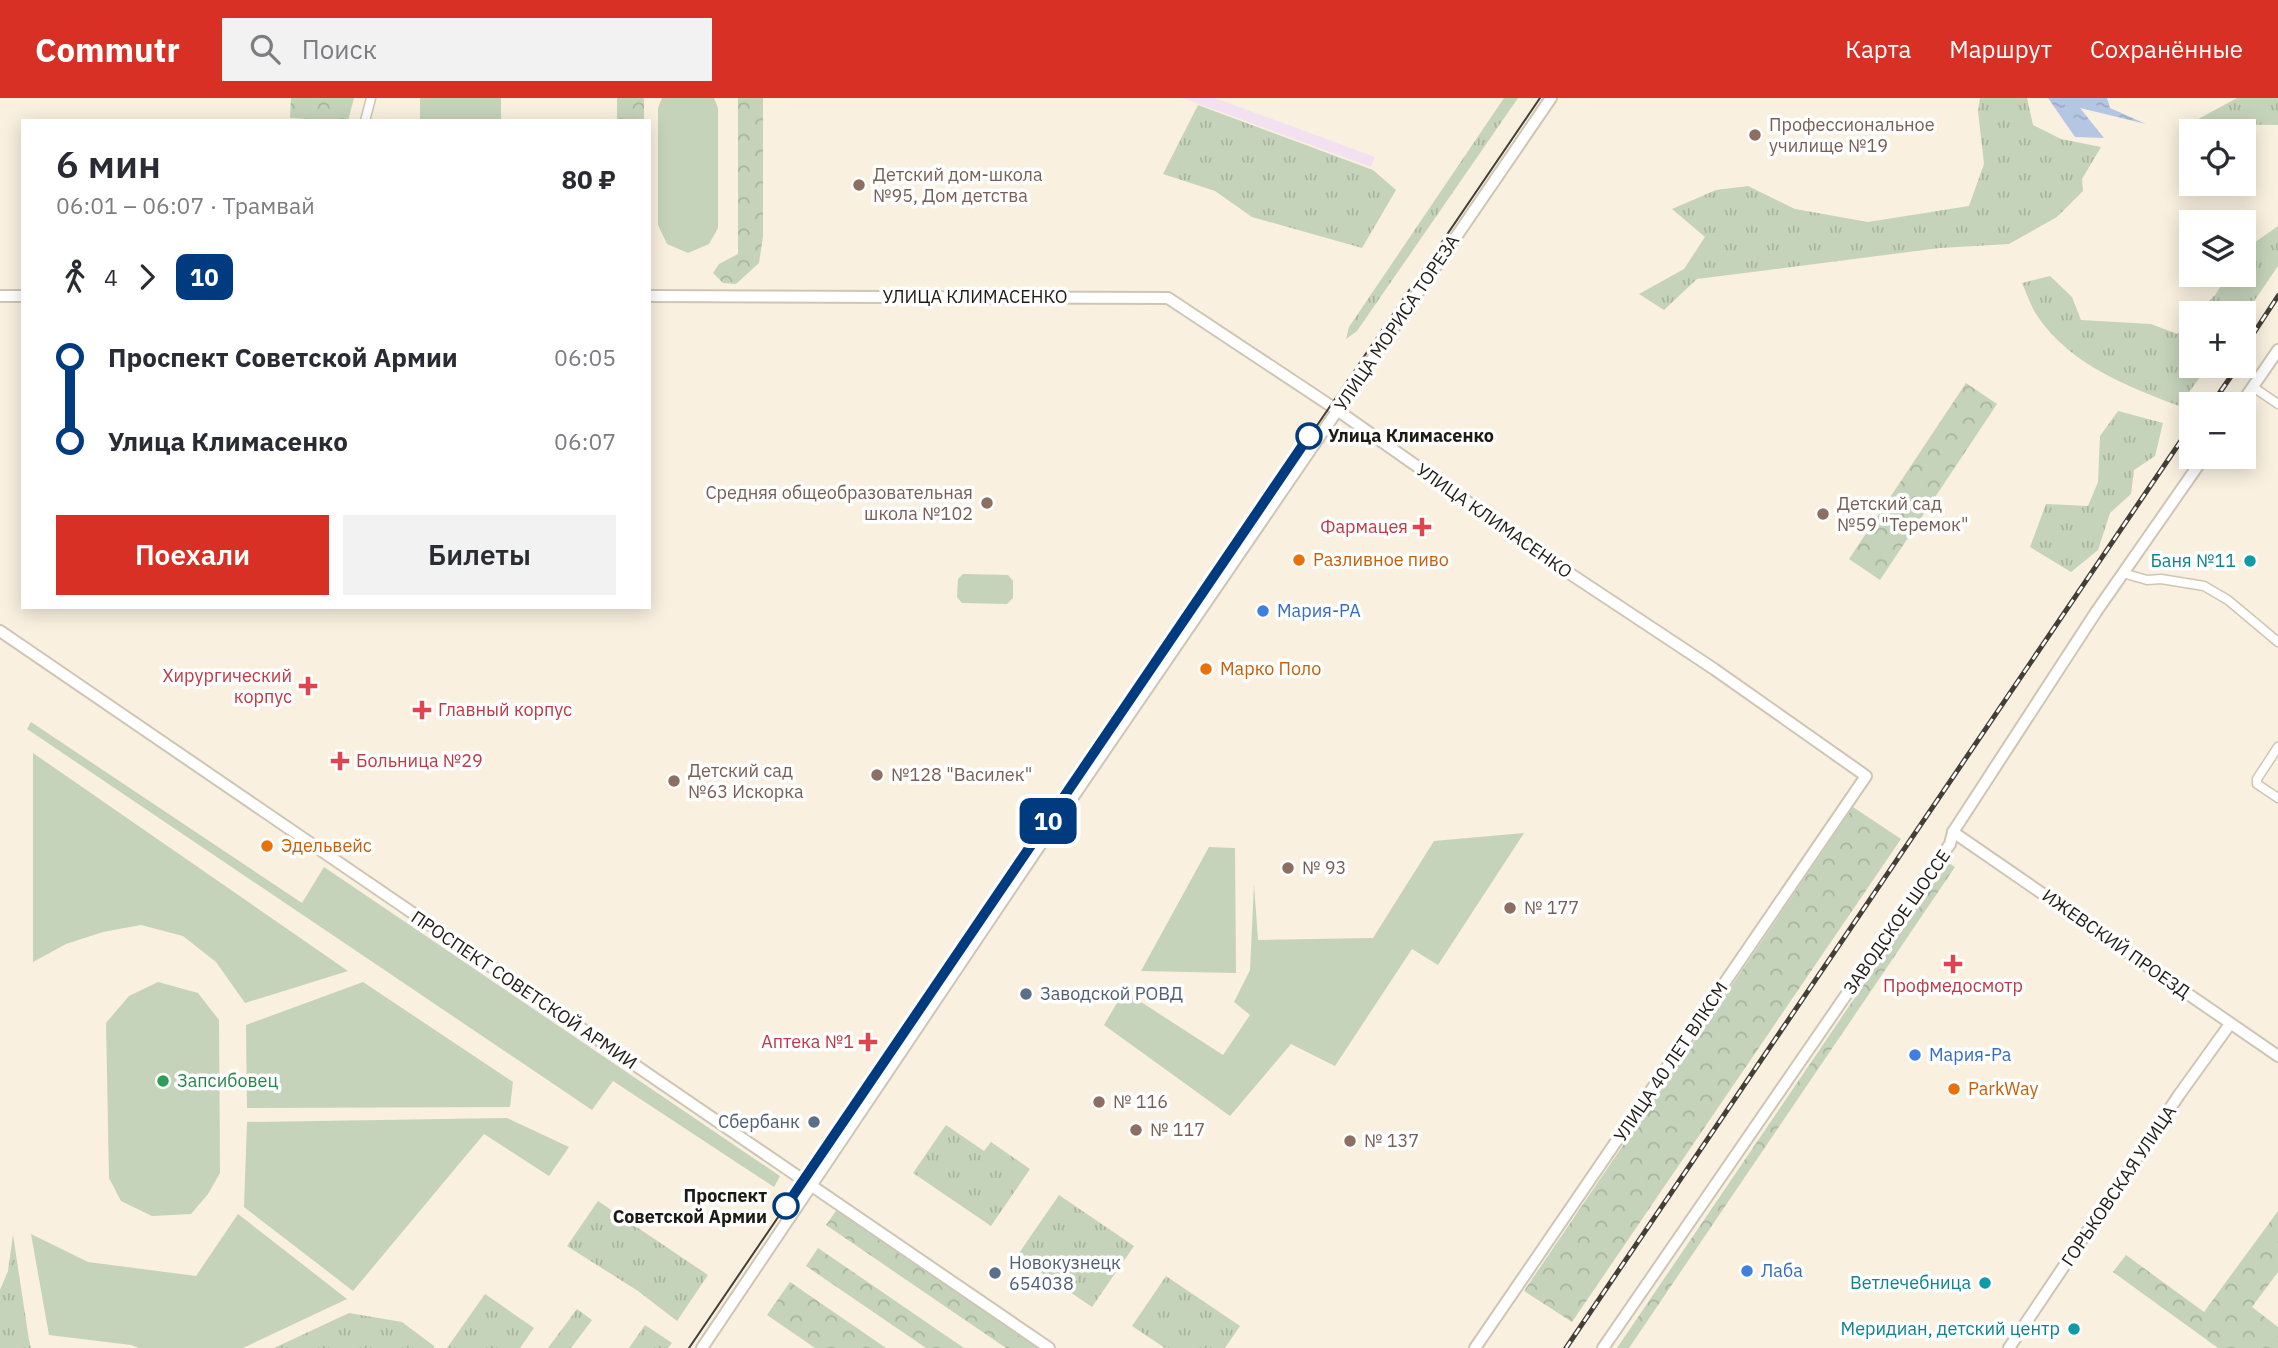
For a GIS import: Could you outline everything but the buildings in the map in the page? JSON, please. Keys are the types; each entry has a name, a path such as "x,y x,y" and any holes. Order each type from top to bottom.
{"street":[{"path":"366,119 371,98"},
{"name":"УЛИЦА МОРИСА ТОРЕЗА","path":"702,1348 1034,854 1551,98"},
{"path":"0,296 21,296"},
{"name":"УЛИЦА КЛИМАСЕНКО","path":"651,296 1168,298 1337,410 1560,567 1714,669 1866,776"},
{"path":"2249,392 2278,350"},
{"path":"2253,387 2278,404"},
{"name":"ЗАВОДСКОЕ ШОССЕ","path":"1603,1348 1950,844 1953,832 2123,573 2196,469"},
{"path":"2123,573 2147,580 2161,579 2204,586 2228,600 2278,642"},
{"name":"ПРОСПЕКТ СОВЕТСКОЙ АРМИИ","path":"0,631 1049,1348"},
{"path":"2278,747 2257,779 2257,784 2278,798"},
{"name":"УЛИЦА 40 ЛЕТ ВЛКСМ","path":"1475,1348 1866,776"},
{"name":"ИЖЕВСКИЙ ПРОЕЗД","path":"1953,832 2278,1056"},
{"name":"ГОРЬКОВСКАЯ УЛИЦА","path":"2009,1348 2179,1095 2230,1024"}],"shaded area":[{"path":"1183,98 1215,98 1375,157 1371,167"}],"green space":[{"path":"291,98 354,98 349,119 290,118"},
{"path":"420,98 501,98 501,119 420,119"},
{"path":"617,98 644,98 644,119 617,119"},
{"path":"662,98 714,98 718,108 718,228 709,244 688,253 667,244 658,225 658,108"},
{"path":"738,98 763,98 763,237 759,263 736,284 723,283 713,273 719,264 738,254"},
{"path":"1504,98 1518,98 1357,331 1346,339 1349,327"},
{"path":"1980,98 2027,98 2033,125 2061,139 2101,147 2082,179 2083,191 2057,217 2009,244 1940,248 1697,279 1664,310 1639,294 1684,269 1705,237 1672,209 1716,190 1748,186 1795,209 1868,222 1969,206 1984,164 1978,111"},
{"path":"2237,98 2278,98 2278,125 2256,125 2256,119 2198,119"},
{"path":"1198,105 1373,170 1396,190 1362,248 1252,217 1215,191 1163,174"},
{"path":"2278,226 2278,266 2254,301 2209,301 2220,287 2256,287 2256,242"},
{"path":"2050,276 2072,297 2081,320 2151,324 2177,334 2179,332 2179,378 2199,378 2189,392 2179,392 2179,406 2101,372 2083,361 2051,334 2036,313 2022,283"},
{"path":"1966,383 1997,404 1880,580 1849,559"},
{"path":"2118,411 2163,423 2155,456 2134,470 2131,494 2110,513 2098,550 2071,572 2030,547 2046,504 2088,506 2098,482 2100,436"},
{"path":"963,574 1008,575 1013,581 1013,598 1007,604 962,603 957,597 958,579"},
{"path":"31,722 302,903 324,867 780,1176 774,1187 613,1081 592,1110 27,729"},
{"path":"33,753 348,971 245,1003 216,962 183,936 141,925 103,932 66,944 33,962"},
{"path":"1853,807 1901,839 1572,1322 1524,1291"},
{"path":"1524,833 1438,965 1412,949 1335,1066 1291,1044 1230,1116 1104,1025 1124,991 1223,1055 1250,1015 1234,1002 1250,970 1254,884 1258,940 1373,938 1434,841"},
{"path":"1209,847 1235,848 1236,973 1141,971"},
{"path":"1947,862 1955,867 1629,1348 1617,1348"},
{"name":"Запсибовец","path":"158,982 198,993 219,1020 220,1173 208,1194 191,1214 152,1216 121,1201 109,1178 106,1023 129,996"},
{"path":"363,982 513,1082 510,1107 247,1108 246,1025"},
{"path":"507,1118 569,1147 549,1176 484,1134 353,1291 244,1207 247,1122"},
{"path":"946,1125 984,1151 991,1142 1030,1169 991,1226 913,1173"},
{"path":"1059,1195 1134,1246 1092,1307 1017,1256"},
{"path":"598,1201 708,1275 677,1321 638,1291 567,1246"},
{"path":"838,1208 1044,1348 1006,1348 826,1225"},
{"path":"2278,1211 2278,1272 2252,1307 2278,1327 2278,1348 2218,1348 2113,1272 2126,1255 2204,1312"},
{"path":"238,1214 347,1299 243,1348 139,1348 49,1335 31,1234 88,1262 196,1276"},
{"path":"13,1235 31,1348 0,1348 0,1290 8,1271"},
{"path":"818,1248 964,1348 926,1348 806,1266"},
{"path":"1166,1276 1240,1326 1225,1348 1165,1348 1132,1326"},
{"path":"790,1282 886,1348 815,1348 767,1315"},
{"path":"485,1294 534,1328 520,1348 447,1348"},
{"path":"577,1309 592,1320 571,1348 548,1348"},
{"path":"349,1313 402,1322 434,1348 274,1348"},
{"path":"645,1325 672,1343 668,1348 629,1348"}],"water":[{"path":"2048,98 2107,98 2110,108 2146,124 2080,108 2104,138 2075,137"}],"tram line":[{"path":"689,1348 1540,98"},
{"name":"10","path":"786,1206 1309,436"}],"railway":[{"path":"2256,330 2278,296"},
{"path":"2220,392 2230,378"},
{"path":"1566,1348 2179,444"}],"place":[{"name":"Профессиональное училище №19","path":"1755,135"},
{"name":"Детский дом-школа №95, Дом детства","path":"859,185"},
{"name":"Улица Климасенко","path":"1309,436"},
{"name":"Средняя общеобразовательная школа №102","path":"987,503"},
{"name":"Детский сад №59 \"Теремок\"","path":"1823,514"},
{"name":"Фармацея","path":"1422,527"},
{"name":"Разливное пиво","path":"1299,560"},
{"name":"Баня №11","path":"2250,561"},
{"name":"Мария-РА","path":"1263,611"},
{"name":"Марко Поло","path":"1206,669"},
{"name":"Хирургический корпус","path":"308,686"},
{"name":"Главный корпус","path":"422,710"},
{"name":"Больница №29","path":"340,761"},
{"name":"№128 \"Василек\"","path":"877,775"},
{"name":"Детский сад №63 Искорка","path":"674,781"},
{"name":"Эдельвейс","path":"267,846"},
{"name":"№ 93","path":"1288,868"},
{"name":"№ 177","path":"1510,908"},
{"name":"Профмедосмотр","path":"1953,964"},
{"name":"Заводской РОВД","path":"1026,994"},
{"name":"Аптека №1","path":"868,1042"},
{"name":"Мария-Ра","path":"1915,1055"},
{"name":"Запсибовец","path":"163,1081"},
{"name":"ParkWay","path":"1954,1089"},
{"name":"№ 116","path":"1099,1102"},
{"name":"Сбербанк","path":"814,1122"},
{"name":"№ 117","path":"1136,1130"},
{"name":"№ 137","path":"1350,1141"},
{"name":"Проспект Советской Армии","path":"786,1206"},
{"name":"Лаба","path":"1747,1271"},
{"name":"Новокузнецк 654038","path":"995,1273"},
{"name":"Ветлечебница","path":"1985,1283"},
{"name":"Меридиан, детский центр","path":"2074,1329"}]}
